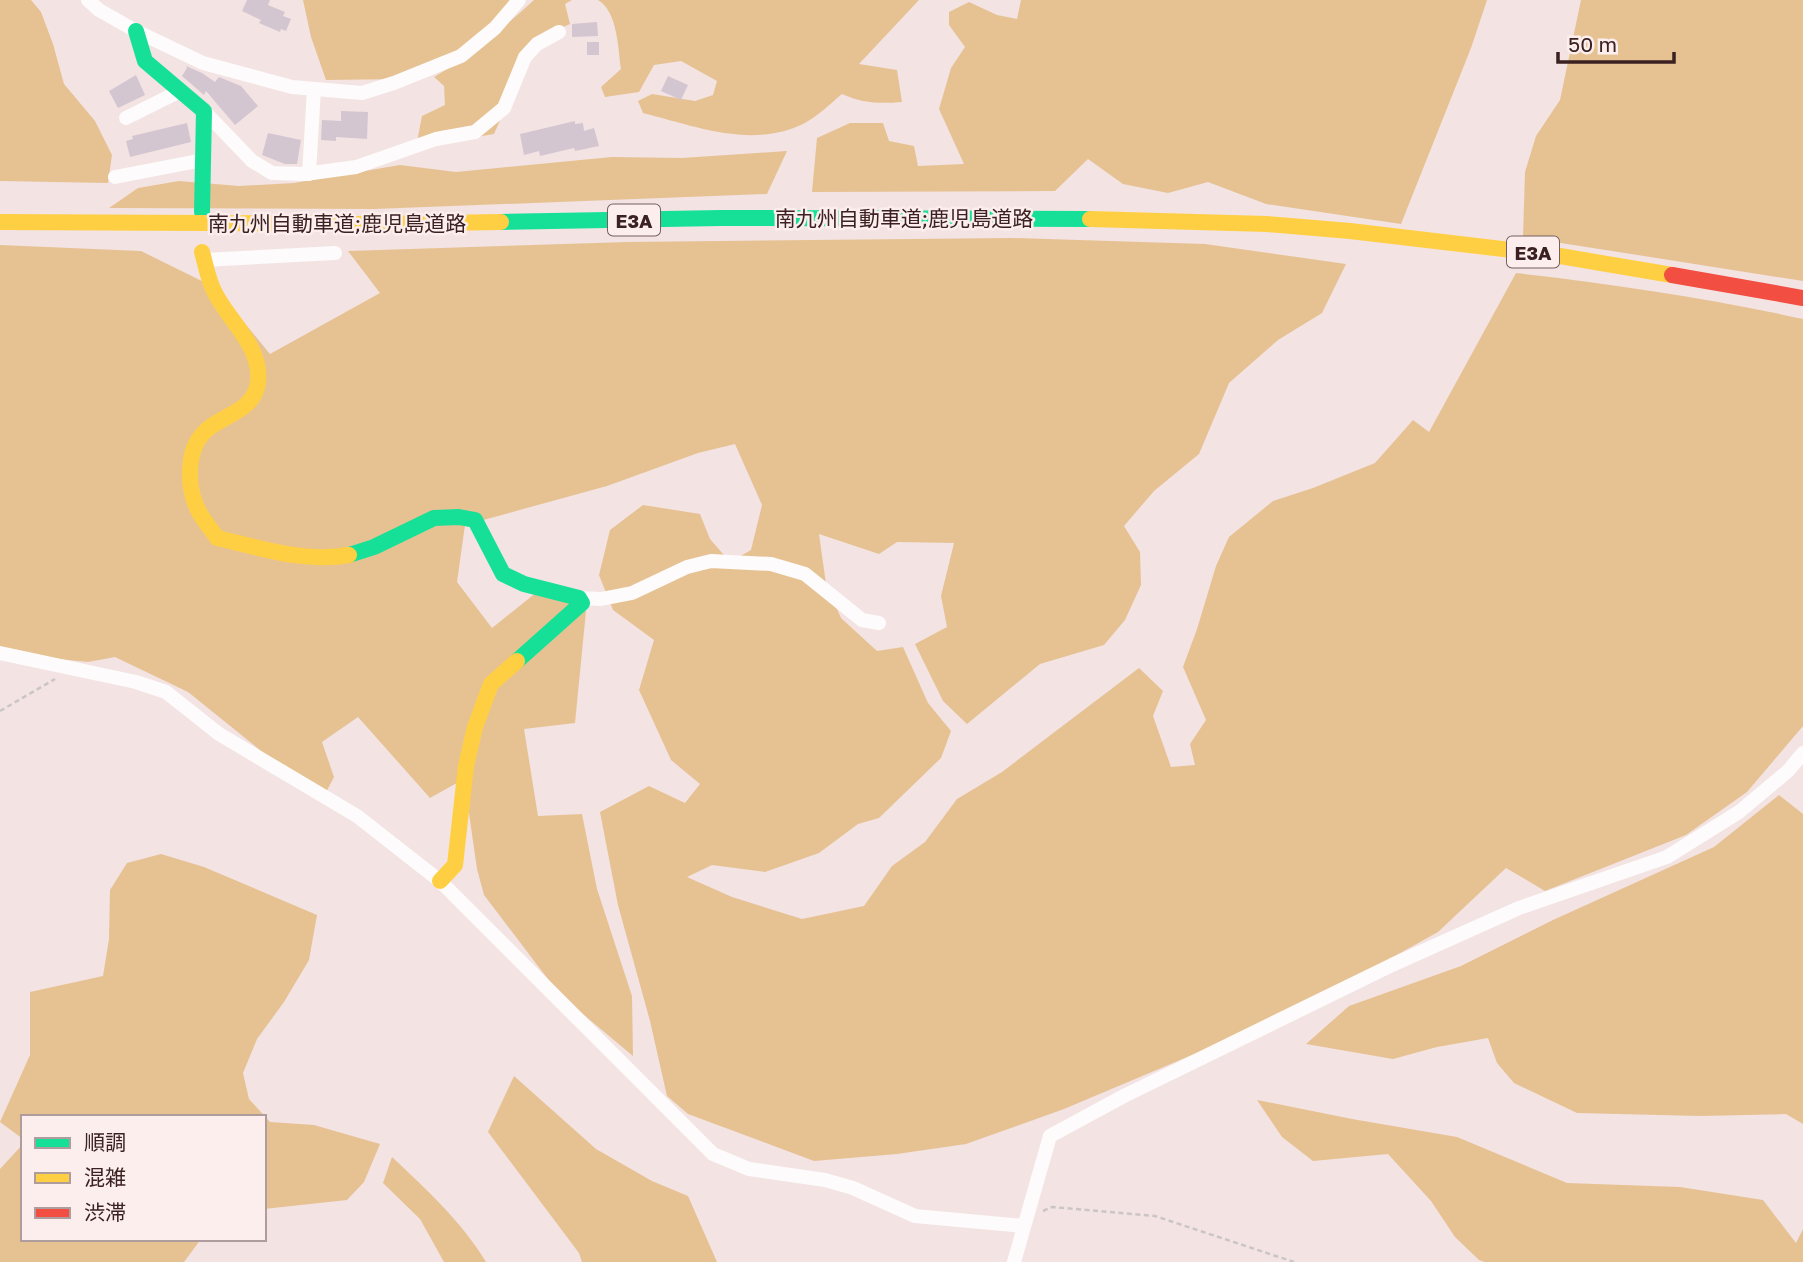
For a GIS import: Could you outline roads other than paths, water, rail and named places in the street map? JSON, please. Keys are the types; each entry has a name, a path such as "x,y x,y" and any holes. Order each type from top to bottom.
{"main road":[{"path":"136,31 145,61 204,111 202,212"},
{"name":"南九州自動車道;鹿児島道路","path":"0,222 374,224 721,218 995,218 1267,224 1364,232 1554,255 1799,297"},
{"path":"203,256 214,292 257,360 258,382 255,394 242,410 207,429 194,447 190,474 197,508 217,538 283,553 326,558 379,546 420,522 437,517 458,516 475,520 503,574 524,584 579,598 582,603 491,684 475,727 466,766 455,865 440,881"}],"street":[{"path":"88,0 99,10 136,31 203,63 292,87 362,93 461,56 495,28 519,0"},
{"path":"204,111 252,161 272,173 309,174 356,167 436,139 475,132 504,108 525,57 537,44 559,32"},
{"path":"309,174 314,89"},
{"path":"126,118 180,91"},
{"path":"115,177 204,160"},
{"path":"203,256 335,253"},
{"path":"579,598 601,600 632,593 687,568 711,561 771,564 805,574 862,620 879,623"},
{"path":"0,653 136,682 166,692 219,734 357,816 440,881 713,1154 749,1169 825,1180 853,1188 915,1216 1024,1224"},
{"path":"1014,1262 1050,1136 1174,1071 1392,965 1519,908 1667,857 1739,812 1788,771 1803,753"}]}
